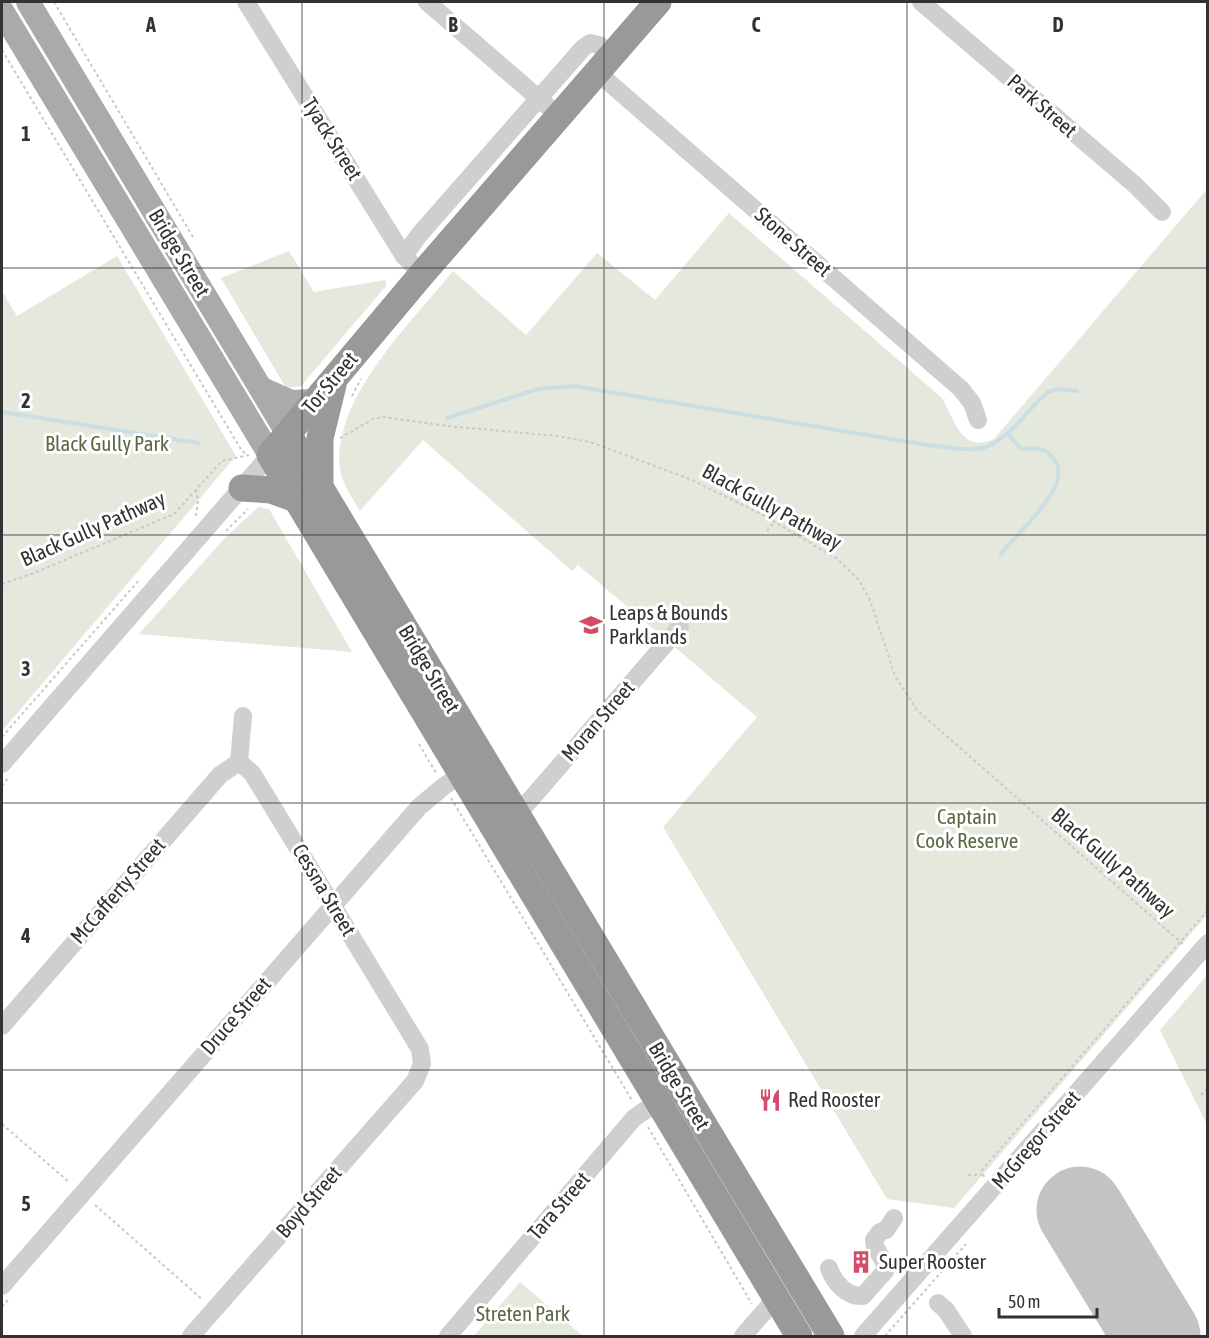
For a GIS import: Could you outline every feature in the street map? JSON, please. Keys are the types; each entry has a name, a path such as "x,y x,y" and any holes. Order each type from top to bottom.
{"highway":[{"name":"Tor Street","path":"260,455 288,434 335,378 413,265 559,116 658,2"},
{"path":"320,488 320,438 335,378"},
{"name":"Bridge Street","path":"288,434 517,815 660,1100 768,1308 799,1336"},
{"name":"Bridge Street","path":"260,455 296,499 452,780 660,1100 831,1336"},
{"path":"242,488 271,490 296,499"}],"main road":[{"name":"Bridge Street","path":"28,2 288,434"},
{"name":"Bridge Street","path":"2,11 260,455"},
{"path":"262,389 291,402 315,400"}],"street":[{"name":"Tyack Street","path":"246,2 413,265"},
{"path":"427,2 559,116"},
{"name":"Park Street","path":"921,2 1134,184 1162,212"},
{"name":"Stone Street","path":"538,98 588,44 595,43 604,64 961,389 972,403 978,420"},
{"path":"413,265 420,235 538,98"},
{"name":"Tor Street","path":"2,764 242,488 260,455"},
{"name":"Moran Street","path":"517,815 680,627"},
{"path":"239,762 243,716"},
{"name":"Druce Street","path":"2,1286 419,807 452,780 484,760"},
{"name":"Cessna Street","path":"239,762 252,773 333,905 420,1050 422,1064"},
{"name":"McCafferty Street","path":"2,1026 220,775 239,762"},
{"name":"McGregor Street","path":"863,1336 1208,943"},
{"name":"Boyd Street","path":"191,1336 415,1081 422,1064"},
{"name":"Tara Street","path":"448,1336 660,1100"},
{"path":"829,1268 833,1279 851,1295 863,1296 885,1270 885,1261 874,1245 877,1236 886,1230 894,1218"},
{"path":"857,1240 864,1241 877,1250"},
{"path":"743,1336 768,1308"},
{"path":"955,1336 939,1309 946,1310 963,1336"}],"path":[{"path":"54,2 197,245"},
{"path":"2,50 242,452 260,455"},
{"name":"Black Gully Pathway","path":"337,439 373,419 383,417 568,438 602,446 690,479 775,521 836,558 859,579 870,600 895,676 917,710 1180,941"},
{"name":"Black Gully Pathway","path":"2,584 34,573 174,513 222,461 260,455"},
{"path":"196,489 198,502 196,516"},
{"path":"767,531 775,521"},
{"path":"2,738 142,578"},
{"path":"414,736 452,780 660,1100 768,1308"},
{"path":"982,1175 982,1170 1208,910"},
{"path":"1201,1095 1208,1088"},
{"path":"2,1124 214,1310"},
{"path":"968,1175 982,1175 986,1179"}],"green space":[{"name":"Captain Cook Reserve","path":"1207,189 1207,915 954,1208 887,1199 663,827 757,717 578,565 572,571 423,440 360,511 345,486 340,470 341,443 348,416 361,389 378,363 453,271 526,335 597,253 655,300 729,213 942,398 956,425 967,439 983,442 994,439"},
{"path":"289,251 314,292 386,280 386,286 301,386 286,388 221,278"},
{"name":"Black Gully Park","path":"117,256 236,456 2,731 2,291 17,316"},
{"path":"258,507 269,509 352,652 139,634 224,539"},
{"path":"1207,975 1207,1125 1160,1030"},
{"name":"Streten Park","path":"520,1282 583,1336 474,1336"}],"waterway":[{"path":"447,418 538,389 574,386 927,445 979,449 998,441 1009,432 1048,392 1058,389 1077,391"},
{"path":"2,412 198,443"},
{"path":"1001,554 1050,496 1057,483 1058,470 1054,459 1047,452 1021,449 1008,434"}],"runway":[{"path":"1080,1210 1157,1336"}],"place":[{"name":"Leaps & Bounds Parklands","path":"591,625"},
{"name":"Red Rooster","path":"770,1100"},
{"name":"Super Rooster","path":"861,1262"}]}
